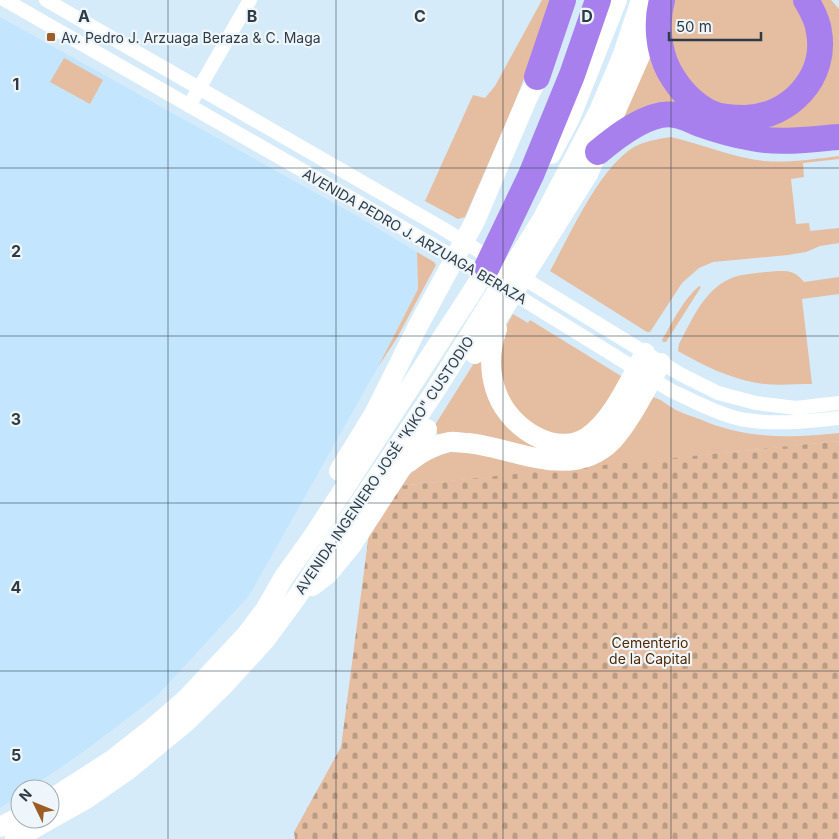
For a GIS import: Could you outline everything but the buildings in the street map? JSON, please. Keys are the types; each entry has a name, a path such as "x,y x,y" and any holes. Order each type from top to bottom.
{"highway":[{"path":"537,77 563,0"},
{"path":"469,256 531,175 572,75 598,0"},
{"path":"660,0 660,44 665,64 673,78 682,91 695,103 713,114 740,118 766,115 789,104 800,94 814,75 818,63 819,32 806,0"},
{"path":"598,152 632,128 664,115 675,115 752,139 772,141 839,137"}],"main road":[{"path":"284,577 313,514 469,256 478,214 537,77 576,0"},
{"name":"AVENIDA INGENIERO JOSÉ \"KIKO\" CUSTODIO","path":"60,794 112,760 186,699 246,635 265,610 284,577 314,535 469,256 532,191 570,118 617,0"},
{"name":"AVENIDA INGENIERO JOSÉ \"KIKO\" CUSTODIO","path":"15,839 86,799 128,770 186,722 224,685 265,640 296,598 433,394 543,218 599,111 622,57 641,0"},
{"path":"296,598 328,574 351,546 566,211 588,174 598,152 644,47 660,0"},
{"path":"509,302 496,331 491,350 491,374 498,397 511,417 538,438 560,444 585,438 596,430 648,366"},
{"path":"403,466 428,448 451,442 480,444 550,461 576,460 591,456 613,440 623,427 648,366"}],"street":[{"name":"AVENIDA PEDRO J. ARZUAGA BERAZA","path":"5,0 189,106 469,256 539,288 648,366 670,390 707,407 745,420 790,422 839,418"},
{"name":"AVENIDA PEDRO J. ARZUAGA BERAZA","path":"46,0 199,89 469,256 529,303 648,366 718,393 756,403 796,408 839,404"},
{"path":"189,106 250,0"}],"shaded area":[{"path":"0,17 359,217 417,252 418,289 378,367 249,596 157,696 44,779 10,779 10,802 0,808"}],"green space":[{"path":"542,0 554,0 515,102 465,217 458,219 425,201 473,95 485,98 495,86"},
{"path":"671,0 798,0 810,33 810,55 787,96 734,109 694,93 671,54"},
{"path":"813,0 831,0 839,9 839,132 776,136 705,121 619,132 650,39 702,111 804,98"},
{"path":"64,58 103,80 90,104 50,82"},
{"path":"671,137 729,154 765,161 793,161 839,156 839,159 803,163 804,177 791,179 796,224 809,223 810,231 839,228 839,243 788,255 713,262 699,268 682,283 650,332 647,332 550,271 586,203 609,170 634,147 656,139"},
{"path":"417,252 436,265 397,338 378,367 418,289"},
{"path":"777,271 792,272 804,282 839,277 839,294 802,299 812,384 771,384 746,381 716,370 678,351 679,344 696,312 720,285 742,275"},
{"path":"699,286 701,287 666,342 663,342 662,340 679,311"},
{"path":"513,314 528,323 530,320 621,376 622,379 591,425 575,434 544,433 523,420 501,388 501,335"},
{"path":"481,352 486,391 495,412 520,427 578,454 441,438 435,430 435,425"},
{"path":"652,397 709,423 741,432 773,436 839,433 839,441 581,468 622,443 633,430"},
{"name":"Cementerio de la Capital","path":"839,441 839,839 295,839 294,832 341,747 369,533 398,486"},
{"path":"450,452 481,454 551,471 398,486 421,465"}],"place":[{"name":"Av. Pedro J. Arzuaga Beraza & C. Maga","path":"51,37"}]}
